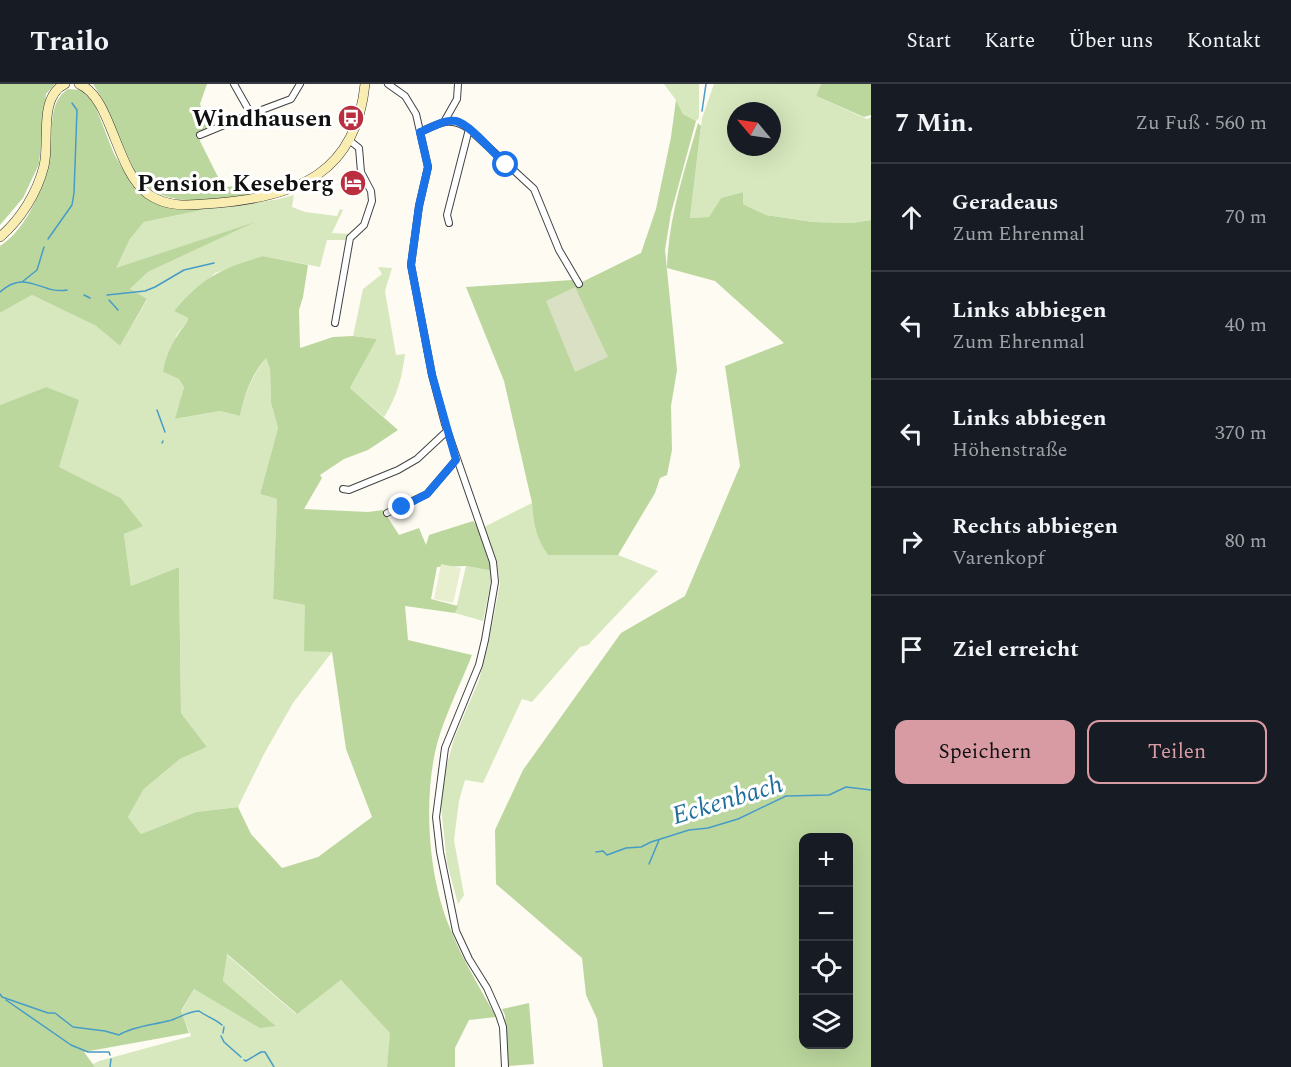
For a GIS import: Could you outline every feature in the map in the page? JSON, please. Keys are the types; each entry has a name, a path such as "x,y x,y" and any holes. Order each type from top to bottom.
{"main road":[{"path":"0,237 17,220 40,177 46,155 50,100 56,90 65,84"},
{"path":"79,84 97,98 123,159 139,185 154,197 172,204 230,202 283,192 322,172 349,140 362,110 365,84"}],"street":[{"path":"234,84 251,114"},
{"path":"200,135 293,98 300,84"},
{"path":"388,84 405,96 416,114 428,167 419,206 411,265 432,375 447,431 493,562 495,582 488,625 479,665 445,748 436,817 440,852 456,931 499,1015 503,1027 505,1067"},
{"path":"444,122 457,99 458,84"},
{"path":"420,132 444,122 458,121 534,189 559,250 579,284"},
{"path":"449,223 447,215 469,129"},
{"path":"334,323 350,238 364,225 372,201 371,191 362,172 359,148 349,140"},
{"path":"343,489 350,490 398,470 417,459 447,431"},
{"path":"387,513 427,494 456,460"}],"green space":[{"path":"0,84 55,84 46,94 39,164 23,198 0,225"},
{"path":"93,84 207,84 200,104 209,129 197,135 223,187 274,184 276,191 200,200 162,195 146,186 135,171"},
{"path":"664,84 699,84 699,118 696,121 683,114"},
{"path":"714,84 821,84 816,96 867,119 871,117 871,220 852,223 813,222 766,215 743,204 743,192 721,198 709,217 690,218 702,118"},
{"path":"821,84 871,84 871,115 864,117 816,96"},
{"path":"68,89 81,90 94,103 114,154 132,185 150,201 179,210 217,207 144,222 130,239 116,268 255,222 148,272 130,289 147,299 120,346 96,326 32,295 0,313 0,246 19,228 34,205 44,179 50,153 54,109 61,95"},
{"path":"676,100 683,114 696,121 671,213 665,250 677,370 671,406 672,450 667,475 660,478 655,493 618,555 548,555 536,530 504,381 466,287 572,280 580,283 641,253 656,209"},
{"path":"698,123 701,126 690,218 709,217 721,198 743,192 743,204 766,215 813,222 852,223 871,220 871,1067 603,1067 597,1019 586,995 582,958 496,884 495,830 523,770 621,633 685,596 740,466 725,366 784,343 715,281 667,268 670,231"},
{"path":"294,195 292,207 305,212 337,216 340,209 343,210 332,233 350,234 347,240 327,240 320,267 263,256 215,273 174,311 188,318 177,334 163,372 180,379 184,387 176,419 220,411 240,416 250,385 266,357 270,369 271,403 278,428 260,494 277,499 273,599 305,605 332,652 293,703 238,807 196,812 141,834 128,817 144,789 180,759 207,747 181,713 179,567 131,586 124,534 142,525 121,498 58,467 46,387 0,405 0,313 32,295 96,326 120,346 147,300 130,289 148,272 248,225 115,269 130,239 144,222 217,207 274,200"},
{"path":"263,256 308,265 299,310 300,348 333,337 353,336 377,339 350,388 398,430 368,450 344,459 320,475 322,478 304,509 368,512 383,510 399,535 419,528 426,545 429,535 473,521 478,527 493,571 466,566 437,567 431,599 458,606 455,613 405,606 408,640 472,655 437,744 430,788 430,837 437,885 450,928 496,1017 469,1020 455,1048 455,1067 387,1067 390,1033 341,980 297,1014 227,954 223,981 276,1026 260,1028 194,989 181,1011 189,1033 84,1052 95,1067 0,1067 0,405 46,387 79,400 59,467 121,498 143,526 124,534 131,586 179,567 181,713 207,747 180,759 144,789 128,817 141,834 196,812 238,807 251,834 282,868 318,857 372,817 346,749 332,652 304,651 305,605 273,599 277,499 260,494 278,428 271,403 270,369 266,358 249,385 240,416 220,411 175,419 184,387 179,379 163,372 166,358 188,318 174,311 195,289 214,275"},
{"path":"378,267 392,268 385,291 396,355 405,354 398,387 384,417 350,388 377,339 353,336 363,289 382,274"},
{"path":"575,287 608,357 575,372 546,301"},
{"path":"532,503 536,530 548,555 618,555 658,571 588,645 580,647 532,702 522,699 483,783 465,780 459,801 454,840 464,895 458,904 447,863 441,806 446,768 454,739 479,680 500,584 497,562 484,527"},
{"path":"441,564 461,568 453,603 434,599"},
{"path":"466,566 493,571 483,621 455,613"},
{"path":"226,954 296,1014 341,980 391,1033 387,1067 95,1067 93,1064 99,1061 191,1036 181,1012 194,989 260,1027 276,1026 223,981"},
{"path":"529,1003 534,1064 507,1066 505,1015 502,1009"}],"waterway":[{"path":"702,111 706,84"},
{"path":"48,239 72,205 77,110 72,103"},
{"path":"22,282 37,270 44,247"},
{"path":"107,295 145,291 184,270 214,263"},
{"path":"0,292 18,282 58,291 67,290"},
{"path":"84,295 90,298"},
{"path":"109,300 118,310"},
{"path":"157,410 165,432"},
{"name":"Eckenbach","path":"596,852 603,851 607,855 626,848 641,847 689,830 708,828 738,819 786,796 829,795 846,787 871,790"},
{"path":"649,864 659,840"},
{"path":"0,994 2,997 48,1013 55,1013 73,1027 119,1035 136,1028 199,1011 222,1025"},
{"path":"6,1000 71,1045 88,1052 109,1052 110,1055"},
{"path":"223,1033 224,1027"},
{"path":"221,1036 224,1042 241,1057"},
{"path":"244,1060 265,1052 274,1067"},
{"path":"110,1067 111,1059"}],"place":[{"name":"Windhausen","path":"351,118"},
{"name":"Pension Keseberg","path":"353,183"}],"route":[{"path":"402,507 427,494 456,460 432,375 411,265 419,206 428,167 420,132 444,122 458,121 506,165"}]}
